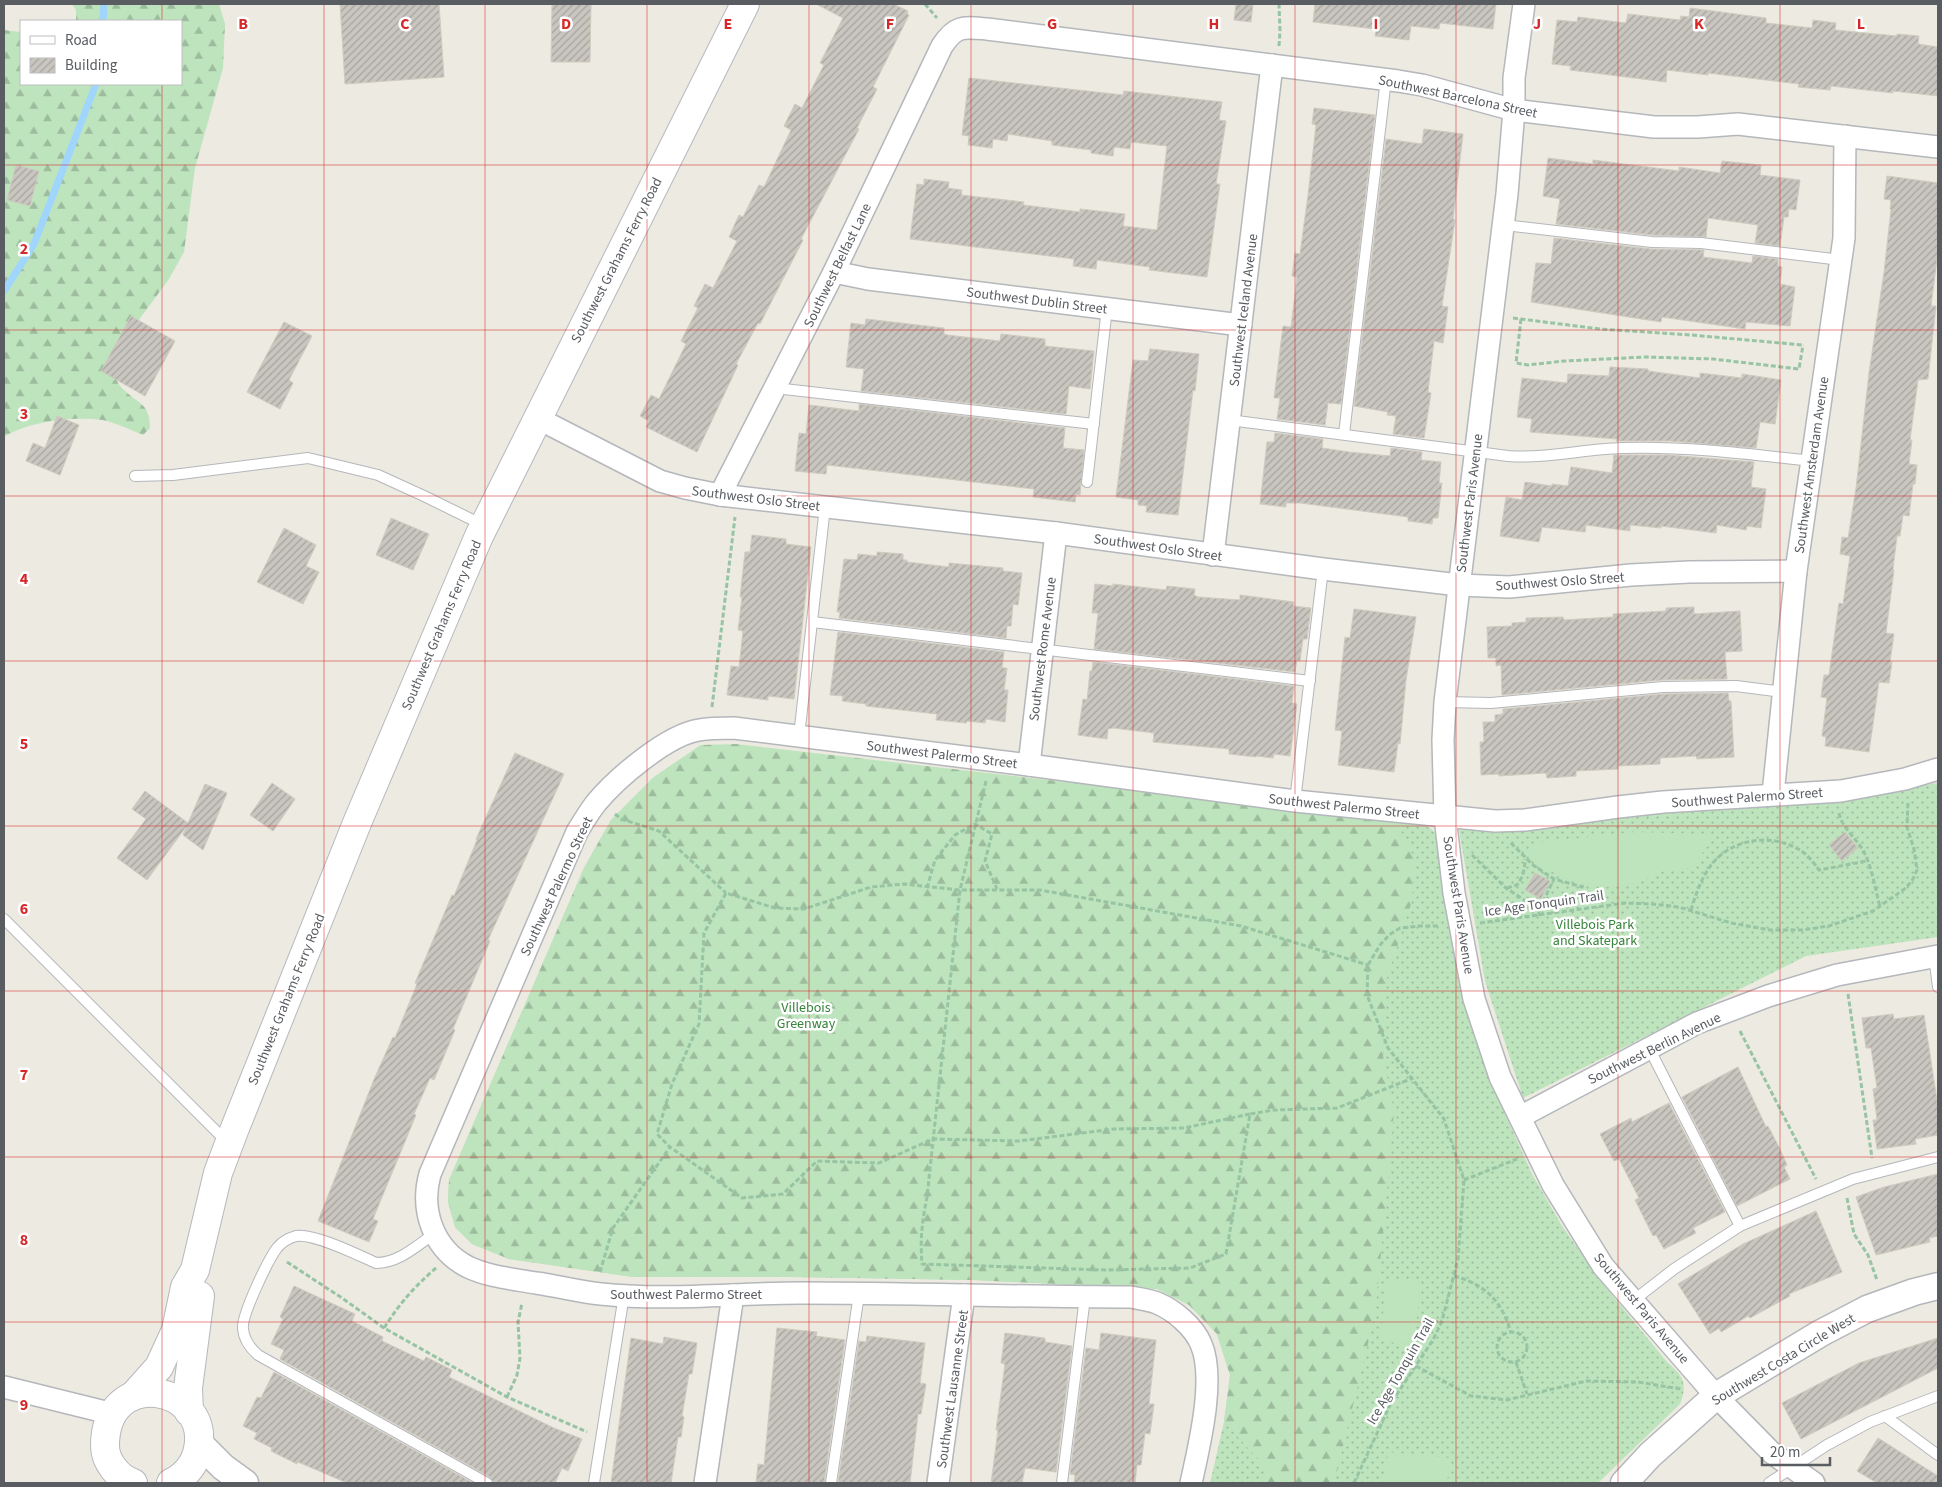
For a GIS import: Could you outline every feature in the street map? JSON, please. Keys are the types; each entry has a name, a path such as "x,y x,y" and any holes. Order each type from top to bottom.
{"main road":[{"name":"Southwest Grahams Ferry Road","path":"111,1415 122,1402 134,1395 159,1368 176,1330 185,1287 195,1270 218,1173 361,814 442,620 484,525 744,4"},
{"name":"Southwest Grahams Ferry Road","path":"189,1412 188,1388 200,1294 195,1270"},
{"path":"134,1395 148,1392 161,1393 174,1398 189,1412 198,1430 199,1443 196,1456 190,1468 175,1483"},
{"path":"101,1483 107,1426 111,1415"},
{"path":"105,1450 110,1463 118,1474 133,1483"}],"street":[{"name":"Southwest Paris Avenue","path":"1524,4 1514,78 1514,110 1504,225 1477,451 1447,669 1443,740 1445,817 1454,893 1474,999 1500,1078 1553,1185 1579,1230 1603,1266 1716,1396 1772,1454 1814,1483"},
{"name":"Southwest Barcelona Street","path":"950,34 958,29 987,29 1386,79 1422,85 1514,110 1654,127 1698,127 1738,124 1938,147"},
{"name":"Southwest Belfast Lane","path":"729,495 775,388 950,34"},
{"name":"Southwest Iceland Avenue","path":"1213,555 1272,65"},
{"name":"Southwest Amsterdam Avenue","path":"1773,794 1796,571 1844,238 1845,136"},
{"name":"Southwest Dublin Street","path":"834,272 868,279 1241,324"},
{"name":"Southwest Oslo Street","path":"537,418 660,481 685,488 1323,569 1459,585 1509,587 1689,572 1796,571"},
{"name":"Southwest Rome Avenue","path":"1029,764 1056,534"},
{"name":"Southwest Palermo Street","path":"1192,1483 1205,1418 1206,1364 1202,1345 1195,1332 1180,1318 1157,1303 1131,1297 859,1294 690,1297 624,1296 494,1275 468,1266 451,1255 434,1234 429,1222 426,1209 427,1185 430,1174 578,832 598,801 631,770 676,738 698,730 734,728 1029,764 1295,801 1495,821 1524,820 1618,807 1773,794 1836,792 1905,779 1938,768"},
{"name":"Southwest Berlin Avenue","path":"1520,1117 1697,1023 1768,996 1845,973 1936,956"},
{"name":"Southwest Costa Circle West","path":"1624,1483 1650,1455 1716,1396 1821,1333 1867,1308 1938,1286"},
{"path":"705,1483 733,1295"},
{"name":"Southwest Lausanne Street","path":"938,1483 964,1295"},
{"path":"4,1387 102,1411 111,1415"},
{"path":"199,1443 224,1467 245,1483"}],"lane":[{"path":"1344,434 1386,79"},
{"path":"1504,225 1652,242 1701,243 1841,260"},
{"path":"1087,482 1107,308"},
{"path":"775,388 1094,424"},
{"path":"1230,420 1530,457 1642,447 1812,461"},
{"path":"135,476 173,474 308,458 378,476 484,525"},
{"path":"799,736 825,507"},
{"path":"1295,801 1323,569"},
{"path":"812,622 1310,681"},
{"path":"1445,702 1490,703 1534,700 1663,686 1736,686 1783,692"},
{"path":"4,919 229,1144"},
{"path":"1936,956 1938,987"},
{"path":"1649,1048 1740,1226"},
{"path":"1634,1300 1674,1269 1740,1226 1842,1183 1938,1157"},
{"path":"434,1234 401,1256 385,1263 376,1263 315,1238 304,1236 286,1241 273,1253 245,1313 242,1322 243,1331 250,1347 258,1355 487,1483"},
{"path":"830,1483 859,1294"},
{"path":"594,1483 624,1296"},
{"path":"1062,1483 1085,1297"},
{"path":"1769,1483 1827,1445 1885,1416 1938,1396"},
{"path":"1885,1416 1938,1455"}],"path":[{"path":"1272,65 1279,50 1279,4"},
{"path":"1493,315 1600,329 1691,335 1828,348"},
{"path":"1521,319 1516,363 1528,365 1564,361 1645,357 1713,360 1799,369 1802,345"},
{"path":"710,729 729,495"},
{"path":"992,760 960,890 934,1139 927,1197 921,1226 922,1264 1105,1270 1190,1268 1226,1254 1250,1114"},
{"path":"1836,792 1841,821 1863,851 1880,908"},
{"path":"598,801 621,819 658,831 726,893 775,908 804,909 871,887 904,884 927,888 960,890 1040,890 1241,926 1368,965"},
{"name":"Ice Age Tonquin Trail","path":"1354,1483 1391,1403 1433,1340 1442,1321 1458,1259 1464,1180 1444,1118 1388,1048 1373,1014 1367,995 1368,965 1380,945 1389,935 1400,928 1539,916 1625,903 1652,904 1691,910 1741,925 1770,930 1803,930 1829,926 1880,908 1906,888 1913,879 1917,870 1914,849 1907,827 1908,802"},
{"path":"927,888 935,860 955,835 975,824"},
{"path":"975,824 992,834 985,861 997,890"},
{"path":"1506,840 1554,879 1582,887 1584,883"},
{"path":"1691,910 1701,882 1711,865 1724,852 1740,844 1768,840 1789,845 1801,851 1819,870 1867,861"},
{"path":"1469,852 1506,888 1538,910"},
{"path":"1506,888 1517,885 1522,879 1526,858"},
{"path":"1539,916 1538,910 1554,879"},
{"path":"726,893 704,933 699,1024 672,1084 657,1134 670,1147 742,1198 783,1194 817,1162 879,1164 934,1139 1019,1141 1114,1129 1184,1128 1274,1110 1337,1108 1413,1078"},
{"path":"1845,973 1874,1173"},
{"path":"1740,1031 1822,1191"},
{"path":"593,1292 613,1228 670,1147"},
{"path":"1464,1180 1517,1158"},
{"path":"1842,1183 1849,1204 1854,1234 1871,1262 1883,1303"},
{"path":"273,1253 384,1328 506,1397 601,1438"},
{"path":"384,1328 399,1304 413,1288 451,1255"},
{"path":"1454,1276 1478,1286 1498,1302 1506,1315 1511,1333"},
{"path":"506,1397 518,1375 520,1358 518,1322 527,1281"},
{"path":"1414,1340 1420,1340 1426,1325 1442,1321"},
{"path":"1516,1333 1524,1339 1526,1348 1523,1356 1516,1362 1502,1359 1497,1350 1502,1336 1516,1333"},
{"path":"1516,1362 1527,1394"},
{"path":"1416,1366 1471,1396 1507,1400 1586,1381 1638,1382 1716,1396"}],"green space":[{"path":"72,4 219,4 225,24 223,68 195,168 184,252 169,279 127,336 113,373 122,388 146,409 150,428 143,435 103,420 65,419 26,427 4,437 4,30 20,32 20,85 182,85 182,20 76,20 76,10"},
{"name":"Villebois Greenway","path":"736,744 1395,820 1415,859 1412,901 1386,981 1383,1056 1394,1111 1386,1202 1375,1315 1334,1483 1267,1483 1260,1461 1224,1422 1230,1375 1217,1334 1189,1305 1157,1289 974,1280 633,1277 509,1259 472,1244 455,1227 448,1202 449,1180 584,868 611,820 654,777 701,745"},
{"name":"Villebois Greenway","path":"701,745 1421,824 1430,828 1436,834 1470,1011 1497,1096 1532,1174 1562,1226 1603,1284 1680,1376 1684,1385 1684,1391 1680,1404 1598,1483 1210,1483 1224,1422 1230,1375 1217,1334 1189,1305 1157,1289 974,1280 633,1277 509,1259 472,1244 455,1227 448,1202 449,1180 584,868 611,820 654,777"},
{"name":"Villebois Park and Skatepark","path":"1938,783 1938,937 1806,956 1523,1098 1485,981 1459,830 1657,808 1840,797"},
{"path":"1635,832 1706,834 1712,840 1691,868 1664,871 1636,883 1618,887 1591,885 1565,878 1529,858 1533,843"},
{"path":"1387,1279 1421,1282 1414,1345 1380,1341"},
{"path":"1388,1452 1450,1458 1447,1483 1385,1483"}],"building":[{"path":"340,4 439,4 444,77 345,84"},
{"path":"552,4 591,4 590,62 551,62"},
{"path":"816,4 893,4 908,11 907,14 909,15 873,87 877,89 857,128 859,129 801,239 803,240 760,324 758,323 736,364 738,365 697,452 646,427 649,421 640,416 651,395 659,399 686,344 681,341 698,308 694,306 705,284 713,288 737,241 729,237 739,215 743,217 759,185 764,187 791,130 784,126 795,104 802,108 824,65 820,63 843,18"},
{"path":"1236,4 1253,4 1251,22 1234,20"},
{"path":"1315,4 1496,4 1493,29 1440,23 1439,29 1411,26 1409,40 1375,36 1376,29 1313,22"},
{"path":"1690,8 1766,18 1766,23 1812,28 1813,20 1836,23 1835,30 1897,36 1897,34 1919,36 1918,44 1938,47 1938,96 1831,86 1830,90 1798,87 1799,84 1667,70 1666,82 1570,70 1571,66 1552,64 1557,20 1577,22 1578,17 1626,23 1628,14 1680,20 1681,16 1689,17"},
{"path":"969,78 1123,95 1124,91 1222,102 1219,120 1226,121 1216,184 1220,184 1207,277 1149,270 1150,267 1097,260 1096,269 1073,266 1074,259 910,239 917,184 924,185 924,179 949,182 948,188 962,190 961,195 1024,202 1023,205 1080,212 1080,209 1125,214 1123,226 1157,230 1167,146 1131,142 1130,149 1114,147 1113,156 1091,153 1091,150 1052,145 1052,141 1008,134 1007,141 993,139 992,148 968,145 969,136 962,135"},
{"path":"1314,108 1375,115 1341,404 1328,403 1325,425 1277,419 1280,398 1274,398 1283,326 1291,327 1297,277 1292,276 1295,253 1300,254 1308,195 1316,125 1312,124"},
{"path":"1424,129 1463,134 1453,219 1455,220 1442,306 1448,307 1443,343 1434,341 1428,392 1431,393 1424,438 1393,434 1396,416 1387,415 1388,412 1354,406 1386,139 1422,144"},
{"path":"1548,158 1593,164 1593,160 1679,171 1679,167 1720,173 1722,161 1761,165 1760,175 1800,180 1796,210 1789,209 1788,217 1784,217 1780,246 1755,243 1758,225 1708,218 1706,237 1652,235 1556,224 1560,199 1543,196"},
{"path":"16,165 39,171 30,206 7,200"},
{"path":"1887,176 1938,183 1938,252 1931,306 1936,306 1928,379 1918,380 1910,440 1912,440 1909,464 1917,465 1915,484 1913,484 1909,516 1903,515 1900,536 1897,536 1893,569 1886,633 1894,634 1890,662 1892,662 1889,683 1879,682 1869,752 1825,746 1826,737 1822,736 1827,698 1821,697 1824,675 1829,675 1839,603 1843,604 1850,556 1840,554 1842,537 1848,538 1856,488 1869,373 1884,272 1891,209 1891,200 1884,199"},
{"path":"1554,238 1651,249 1704,250 1703,257 1752,263 1753,256 1778,259 1778,266 1782,267 1780,284 1795,287 1790,326 1746,322 1745,329 1662,317 1661,322 1531,302 1536,263 1551,264"},
{"path":"131,316 175,341 145,396 101,371"},
{"path":"866,319 944,328 944,334 947,335 1000,341 1001,334 1045,339 1045,346 1094,351 1090,389 1069,386 1066,414 861,391 864,369 846,367 851,323 865,325"},
{"path":"284,322 312,336 289,380 293,383 280,409 247,392"},
{"path":"1150,349 1199,354 1178,515 1146,512 1147,506 1138,505 1138,500 1116,497 1133,360 1148,361"},
{"path":"1610,367 1648,369 1648,371 1700,378 1700,373 1742,378 1742,374 1781,380 1775,424 1760,422 1756,448 1670,441 1616,441 1617,439 1530,432 1532,419 1517,417 1522,378 1567,383 1568,374 1609,376"},
{"path":"859,404 1065,428 1063,448 1084,450 1080,495 1076,494 1075,502 1033,497 1034,489 827,465 826,474 795,471 799,433 806,434 809,405 859,411"},
{"path":"57,416 79,425 60,475 26,461 33,443 45,448"},
{"path":"1275,433 1323,439 1322,448 1349,452 1390,456 1391,448 1422,452 1421,460 1441,462 1439,483 1442,483 1438,518 1433,518 1432,524 1408,521 1408,517 1300,503 1286,503 1286,507 1260,504 1267,442 1274,442"},
{"path":"1614,455 1669,455 1754,462 1751,487 1766,489 1761,528 1747,526 1746,530 1717,525 1716,533 1661,526 1661,528 1630,525 1630,531 1586,525 1585,532 1542,527 1539,542 1500,536 1506,497 1522,500 1525,482 1568,486 1571,467 1612,473"},
{"path":"391,518 429,534 413,570 376,555"},
{"path":"284,528 316,545 306,566 319,572 303,604 257,582"},
{"path":"752,535 786,539 786,544 811,547 794,699 768,696 768,700 727,695 731,666 739,667 743,631 738,630 742,597 740,597 745,552 750,552"},
{"path":"877,552 903,554 903,560 907,560 907,562 949,567 949,563 1003,568 1003,571 1022,573 1018,605 1013,604 1011,626 1007,626 1006,638 839,618 840,612 837,612 844,559 857,560 858,554 877,556"},
{"path":"1095,584 1113,586 1113,584 1166,590 1167,586 1195,589 1194,595 1198,597 1240,600 1240,595 1294,602 1293,606 1311,608 1307,639 1303,639 1300,661 1297,660 1295,672 1094,649 1098,613 1092,613"},
{"path":"1694,607 1694,614 1740,611 1742,651 1725,652 1727,679 1662,680 1502,695 1501,665 1496,666 1496,658 1488,658 1487,627 1512,626 1512,623 1526,622 1526,618 1563,617 1564,620 1613,617 1613,614 1666,611 1666,608"},
{"path":"1354,609 1416,617 1406,680 1400,744 1398,743 1394,772 1338,765 1342,731 1335,730 1345,637 1350,638"},
{"path":"838,632 1004,652 1002,668 1007,668 1004,690 1008,690 1005,722 986,719 985,723 936,720 937,714 866,706 866,704 842,701 843,696 830,695"},
{"path":"1093,662 1294,686 1292,703 1297,704 1290,756 1274,754 1273,758 1256,757 1229,754 1229,749 1153,742 1154,733 1113,728 1108,729 1107,739 1078,735 1083,699 1087,700 1090,671 1092,671"},
{"path":"1728,693 1729,701 1731,701 1734,757 1697,759 1696,756 1660,758 1660,764 1576,771 1576,776 1547,778 1546,773 1499,776 1499,774 1481,775 1480,742 1484,742 1483,722 1495,722 1495,715 1503,714 1503,709 1663,694"},
{"path":"515,753 564,774 488,940 490,941 434,1080 430,1078 414,1114 416,1115 373,1219 378,1221 369,1242 318,1221 375,1077 393,1037 395,1038 417,984 415,983 452,895 454,896 476,839"},
{"path":"272,783 295,799 273,831 250,815"},
{"path":"205,784 227,793 203,850 183,835 186,827 147,880 117,858 146,819 132,809 145,791 188,823"},
{"path":"1845,832 1858,848 1842,861 1829,845"},
{"path":"1535,873 1550,881 1541,899 1525,890"},
{"path":"1893,1014 1894,1019 1924,1015 1938,1107 1938,1135 1915,1139 1916,1144 1877,1149 1873,1120 1877,1120 1873,1089 1877,1088 1871,1048 1866,1048 1862,1018"},
{"path":"1738,1067 1766,1127 1768,1126 1780,1149 1787,1165 1784,1167 1790,1179 1737,1206 1682,1097"},
{"path":"1669,1103 1725,1212 1693,1228 1696,1233 1664,1249 1656,1235 1653,1236 1635,1200 1639,1198 1619,1159 1614,1161 1600,1134 1631,1118 1632,1122"},
{"path":"1938,1174 1938,1236 1929,1238 1930,1242 1876,1255 1856,1197 1884,1187"},
{"path":"1816,1211 1842,1272 1789,1294 1790,1296 1750,1318 1748,1316 1721,1332 1719,1328 1710,1334 1678,1284 1743,1244"},
{"path":"294,1286 355,1314 352,1321 383,1337 382,1341 424,1361 426,1357 452,1370 449,1377 554,1428 582,1439 568,1471 562,1468 555,1483 494,1483 490,1477 280,1359 284,1350 271,1344 283,1319 280,1317"},
{"path":"777,1328 817,1332 816,1336 845,1340 824,1483 756,1483 758,1464 764,1465"},
{"path":"1005,1333 1045,1338 1045,1342 1072,1346 1056,1472 1025,1468 1022,1483 991,1483 1005,1364 1001,1363"},
{"path":"1101,1333 1156,1340 1149,1404 1154,1404 1150,1434 1145,1433 1141,1465 1137,1465 1135,1483 1074,1483 1075,1475 1070,1474 1086,1348 1099,1350"},
{"path":"867,1336 925,1343 920,1383 926,1384 921,1414 918,1414 910,1483 838,1483 859,1341 866,1342"},
{"path":"664,1337 697,1343 692,1374 689,1374 682,1416 684,1417 681,1437 678,1437 671,1483 611,1483 631,1338 663,1344"},
{"path":"1938,1338 1938,1368 1801,1439 1782,1403 1859,1363"},
{"path":"274,1372 473,1483 347,1483 298,1462 297,1464 271,1451 272,1448 254,1439 257,1433 243,1426 257,1397 261,1398"},
{"path":"1878,1438 1938,1476 1938,1483 1877,1483 1857,1471"}],"waterway":[{"path":"103,20 104,4"},
{"path":"4,291 34,244 96,85"}]}
